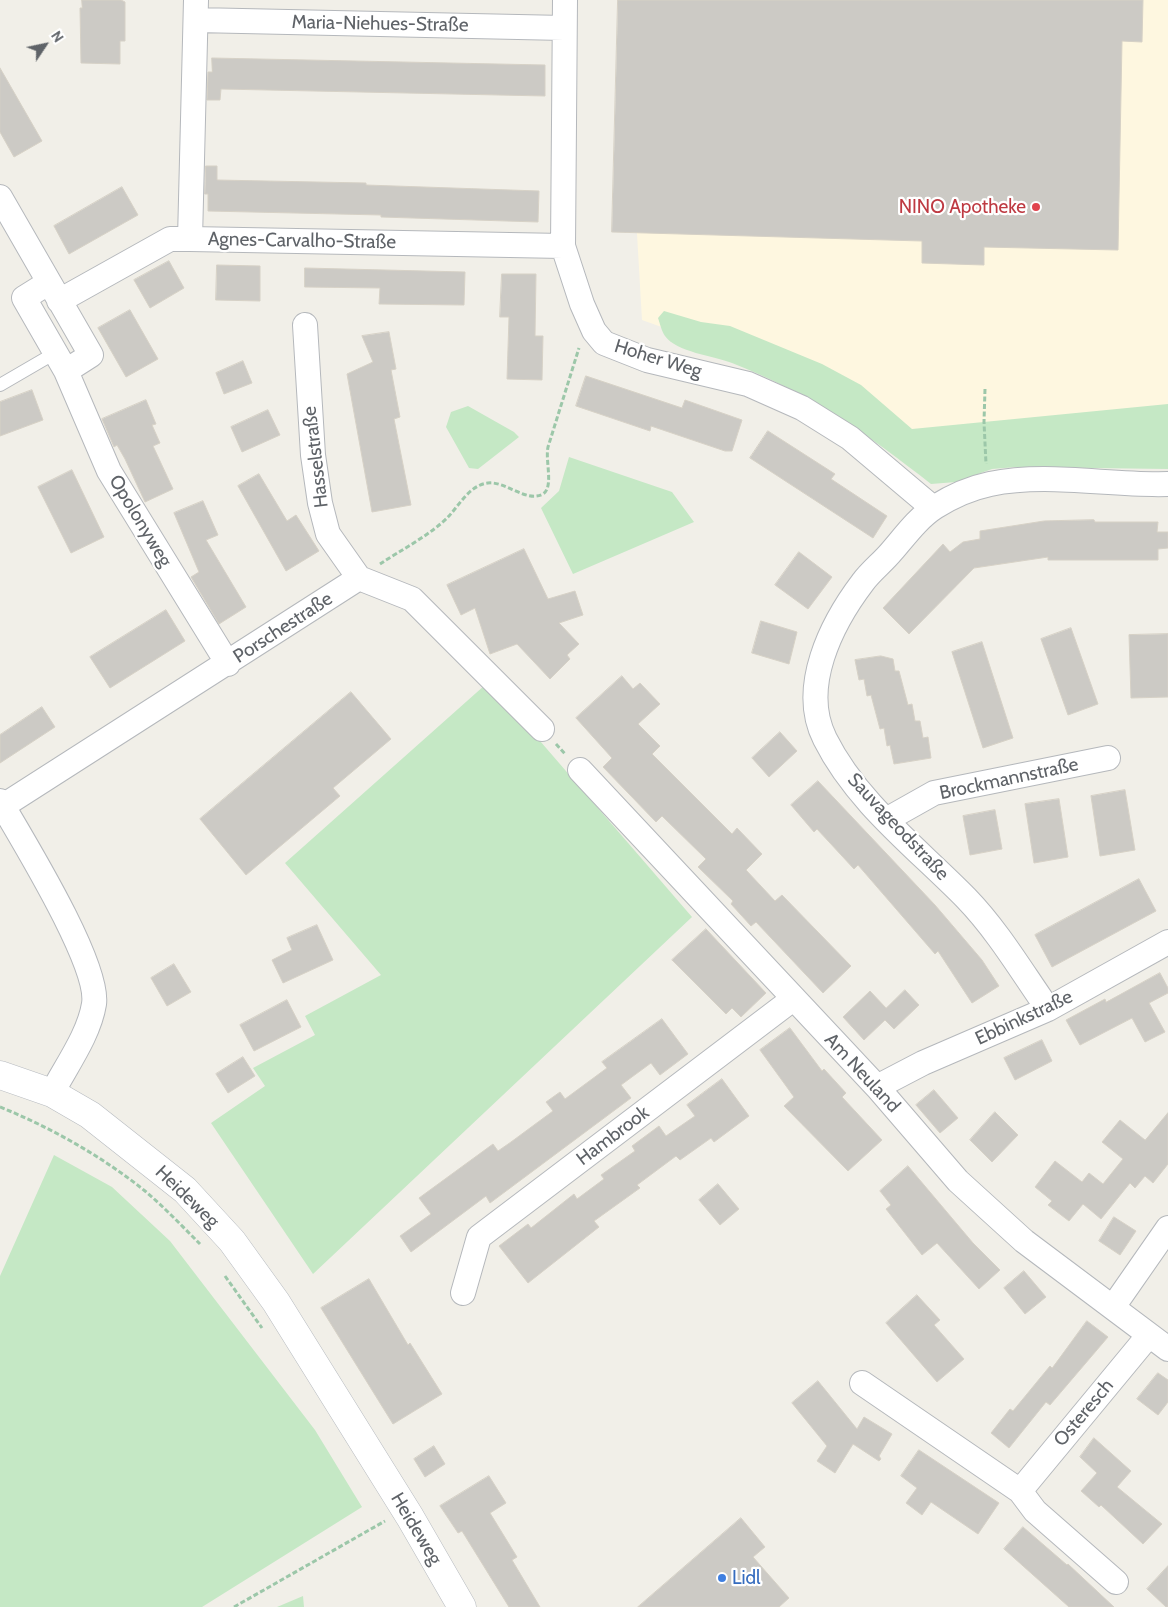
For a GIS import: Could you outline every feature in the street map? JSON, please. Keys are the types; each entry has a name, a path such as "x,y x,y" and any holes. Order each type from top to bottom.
{"street":[{"name":"Hoher Weg","path":"565,0 563,246 582,304 594,330 604,343 647,360 748,384 802,408 850,438 933,508"},
{"name":"Maria-Niehues-Straße","path":"196,10 564,28"},
{"name":"Agnes-Carvalho-Straße","path":"196,10 190,239 563,246"},
{"path":"0,197 91,355 60,362"},
{"name":"Opolonyweg","path":"190,239 170,239 54,292 24,298 60,362 109,471 228,664"},
{"name":"Hasselstraße","path":"305,325 312,455 320,503 328,534 360,578"},
{"name":"Sauvageodstraße","path":"1048,1010 985,919 886,820 838,761 824,737 818,711 817,673 839,621 863,582 933,508 961,493 990,484 1030,479 1168,484"},
{"path":"360,578 412,599 542,729"},
{"name":"Porschestraße","path":"1,804 228,664 360,578"},
{"name":"Brockmannstraße","path":"886,820 934,793 1108,758"},
{"name":"Am Neuland","path":"580,770 877,1087 958,1180 1024,1241 1168,1349"},
{"path":"1,804 65,918 88,967 93,994 94,1003 83,1034 52,1093"},
{"name":"Ebbinkstraße","path":"877,1087 923,1064 1048,1010 1168,942"},
{"name":"Hambrook","path":"463,1293 478,1237 793,999"},
{"name":"Heideweg","path":"0,1075 52,1093 90,1115 185,1190 232,1242 276,1302 389,1518 460,1605"},
{"path":"1112,1306 1168,1228"},
{"name":"Osteresch","path":"1020,1491 1149,1336"},
{"path":"862,1383 1020,1491 1035,1511 1116,1582"}],"lane":[{"path":"0,386 60,362"}],"path":[{"path":"360,578 449,517 460,500 487,482 500,484 532,497 542,495 547,490 549,477 546,459 553,426 580,346 584,337 594,330"},
{"path":"985,389 984,422 990,484"},
{"path":"542,729 580,770"},
{"name":"Heideweg","path":"0,1107 37,1122 75,1144 144,1191 202,1246"},
{"path":"220,1269 265,1333"},
{"path":"234,1607 389,1518"}],"shaded area":[{"path":"647,0 1168,0 1168,431 928,454 818,383 642,320 637,234"}],"green space":[{"path":"664,311 701,322 730,326 822,364 861,385 912,429 1168,404 1168,469 1016,467 992,469 956,482 931,484 884,448 811,401 759,374 732,363 686,350 670,341 664,334 658,318"},
{"path":"468,406 514,432 519,437 478,469 469,468 446,427 451,412"},
{"path":"569,457 672,492 694,522 573,574 541,508 559,491"},
{"path":"485,685 534,734 692,917 313,1274 211,1123 265,1086 253,1068 315,1035 305,1016 381,975 285,863"},
{"path":"54,1155 112,1187 170,1241 315,1430 362,1507 202,1607 0,1607 0,1276"},
{"path":"303,1596 304,1607 277,1607"}],"building":[{"path":"82,0 121,0 125,2 125,41 120,41 120,64 81,63 80,8 82,8"},
{"path":"618,0 1143,0 1142,42 1122,41 1118,250 984,247 984,265 922,263 922,241 612,232"},
{"path":"212,58 545,65 545,96 221,89 220,100 207,100 208,72 212,72"},
{"path":"0,68 42,141 14,157 0,132"},
{"path":"206,166 217,166 217,180 366,183 366,185 539,191 538,222 381,217 381,215 208,211 208,194 205,194"},
{"path":"122,187 138,215 69,254 54,226"},
{"path":"169,261 184,288 150,308 134,280"},
{"path":"217,265 260,266 260,301 216,300"},
{"path":"305,268 465,272 464,305 379,304 380,288 305,287"},
{"path":"502,274 536,274 535,336 543,336 542,380 507,379 509,317 500,317"},
{"path":"130,310 158,359 126,377 98,328"},
{"path":"389,332 396,369 391,370 400,417 394,419 411,505 372,512 347,374 373,362 362,336"},
{"path":"243,361 252,383 224,394 216,373"},
{"path":"586,376 682,408 685,400 742,420 732,451 725,451 651,426 650,431 576,406"},
{"path":"32,390 43,420 0,436 0,402"},
{"path":"146,400 156,424 152,425 160,443 153,446 173,489 145,502 125,459 117,445 114,447 102,419"},
{"path":"268,410 280,435 242,452 231,427"},
{"path":"768,431 835,474 831,479 887,516 873,538 750,458"},
{"path":"72,470 104,537 71,553 38,487"},
{"path":"259,474 287,521 296,515 319,551 286,571 238,486"},
{"path":"203,501 218,535 206,540 246,607 219,624 191,577 199,572 174,513"},
{"path":"1094,520 1095,522 1158,522 1157,532 1168,532 1168,548 1158,549 1158,560 1048,560 1048,557 974,568 909,634 883,608 943,544 950,552 963,542 980,539 980,531 1044,521"},
{"path":"524,549 548,599 575,591 583,615 559,623 579,644 567,655 570,659 550,679 517,644 490,654 475,608 461,615 447,585"},
{"path":"799,552 832,577 808,609 775,585"},
{"path":"166,610 185,641 110,688 90,657"},
{"path":"761,621 797,632 789,664 752,653"},
{"path":"1071,628 1098,704 1068,715 1041,639"},
{"path":"1168,634 1168,697 1131,698 1129,635"},
{"path":"982,642 1013,738 983,748 952,652"},
{"path":"881,656 893,659 895,671 899,671 908,705 912,704 915,721 920,721 923,738 928,737 931,758 894,764 890,745 887,746 884,728 880,729 871,695 867,696 864,679 859,680 855,660"},
{"path":"622,676 633,689 640,683 660,704 638,724 660,746 652,754 732,834 737,828 762,854 746,870 775,901 782,895 851,966 823,993 756,922 751,926 731,904 733,901 698,867 706,859 662,816 656,822 603,767 612,758 576,718"},
{"path":"351,692 391,739 333,788 340,796 246,875 200,819"},
{"path":"42,707 55,727 0,763 0,735"},
{"path":"780,732 797,751 769,777 752,758"},
{"path":"818,781 935,905 982,960 999,986 972,1003 938,951 935,954 858,865 854,869 817,829 814,832 791,805"},
{"path":"1125,790 1135,850 1100,856 1091,796"},
{"path":"1059,799 1068,857 1034,863 1025,804"},
{"path":"995,810 1002,849 970,855 963,816"},
{"path":"1139,879 1156,911 1052,967 1035,935"},
{"path":"317,925 333,960 283,983 272,960 292,950 287,938"},
{"path":"706,929 766,993 741,1017 732,1008 726,1014 672,960"},
{"path":"174,964 191,992 167,1006 151,978"},
{"path":"1160,973 1168,988 1168,993 1149,1003 1165,1032 1145,1042 1132,1018 1080,1045 1066,1020 1105,999 1106,1002"},
{"path":"905,990 919,1005 894,1029 885,1020 864,1040 843,1017 870,991 886,1008"},
{"path":"287,1000 301,1027 254,1051 240,1025"},
{"path":"662,1019 688,1054 660,1075 651,1063 621,1085 631,1098 490,1203 486,1196 411,1252 400,1236 431,1214 419,1198 493,1144 498,1151 511,1142 553,1111 546,1102 560,1092 565,1099 607,1068 602,1062"},
{"path":"790,1028 822,1071 824,1069 846,1093 842,1097 882,1140 848,1171 784,1106 794,1097 760,1050"},
{"path":"1042,1040 1052,1061 1015,1080 1004,1058"},
{"path":"243,1057 255,1076 228,1093 216,1074"},
{"path":"722,1079 749,1116 714,1142 711,1138 680,1160 676,1156 637,1185 640,1188 594,1221 599,1227 528,1283 499,1246 528,1224 531,1228 574,1194 577,1199 604,1179 601,1175 635,1151 632,1146 659,1126 666,1136 695,1116 687,1105"},
{"path":"934,1090 958,1118 940,1133 916,1105"},
{"path":"995,1112 1018,1135 992,1162 970,1140"},
{"path":"1168,1113 1168,1164 1153,1183 1145,1176 1135,1188 1130,1183 1101,1219 1083,1204 1069,1221 1048,1205 1052,1201 1035,1187 1055,1161 1082,1182 1089,1173 1103,1184 1123,1159 1102,1142 1120,1120 1145,1140"},
{"path":"908,1166 973,1243 1000,1270 979,1289 937,1243 922,1255 886,1209 891,1205 880,1191"},
{"path":"718,1184 739,1209 720,1225 699,1200"},
{"path":"1114,1217 1136,1231 1120,1255 1099,1241"},
{"path":"1024,1271 1046,1297 1025,1314 1004,1288"},
{"path":"369,1279 408,1345 410,1343 442,1394 393,1424 321,1308"},
{"path":"917,1295 940,1320 934,1325 964,1359 937,1382 886,1323"},
{"path":"1087,1321 1108,1337 1050,1405 1046,1402 1009,1448 991,1433 1010,1409 1013,1411 1050,1366 1052,1368"},
{"path":"1158,1373 1168,1380 1168,1402 1158,1415 1137,1399"},
{"path":"818,1381 857,1429 864,1417 892,1434 879,1456 881,1459 879,1461 853,1444 835,1473 817,1461 827,1446 792,1403"},
{"path":"1094,1438 1131,1471 1117,1487 1162,1524 1143,1544 1101,1505 1099,1507 1081,1491 1097,1473 1080,1457"},
{"path":"434,1446 445,1464 425,1477 414,1459"},
{"path":"919,1450 999,1503 978,1534 931,1502 922,1515 906,1503 917,1488 901,1476"},
{"path":"489,1476 506,1503 490,1513 517,1557 512,1560 540,1607 509,1607 462,1531 458,1533 440,1506"},
{"name":"Lidl","path":"741,1518 765,1547 753,1557 789,1598 779,1607 638,1607"},
{"path":"1023,1527 1068,1564 1114,1607 1069,1607 1004,1549"},
{"path":"1168,1566 1168,1607 1166,1607 1147,1589"}],"place":[{"name":"NINO Apotheke","path":"1036,207"},
{"name":"Lidl","path":"722,1578"}]}
